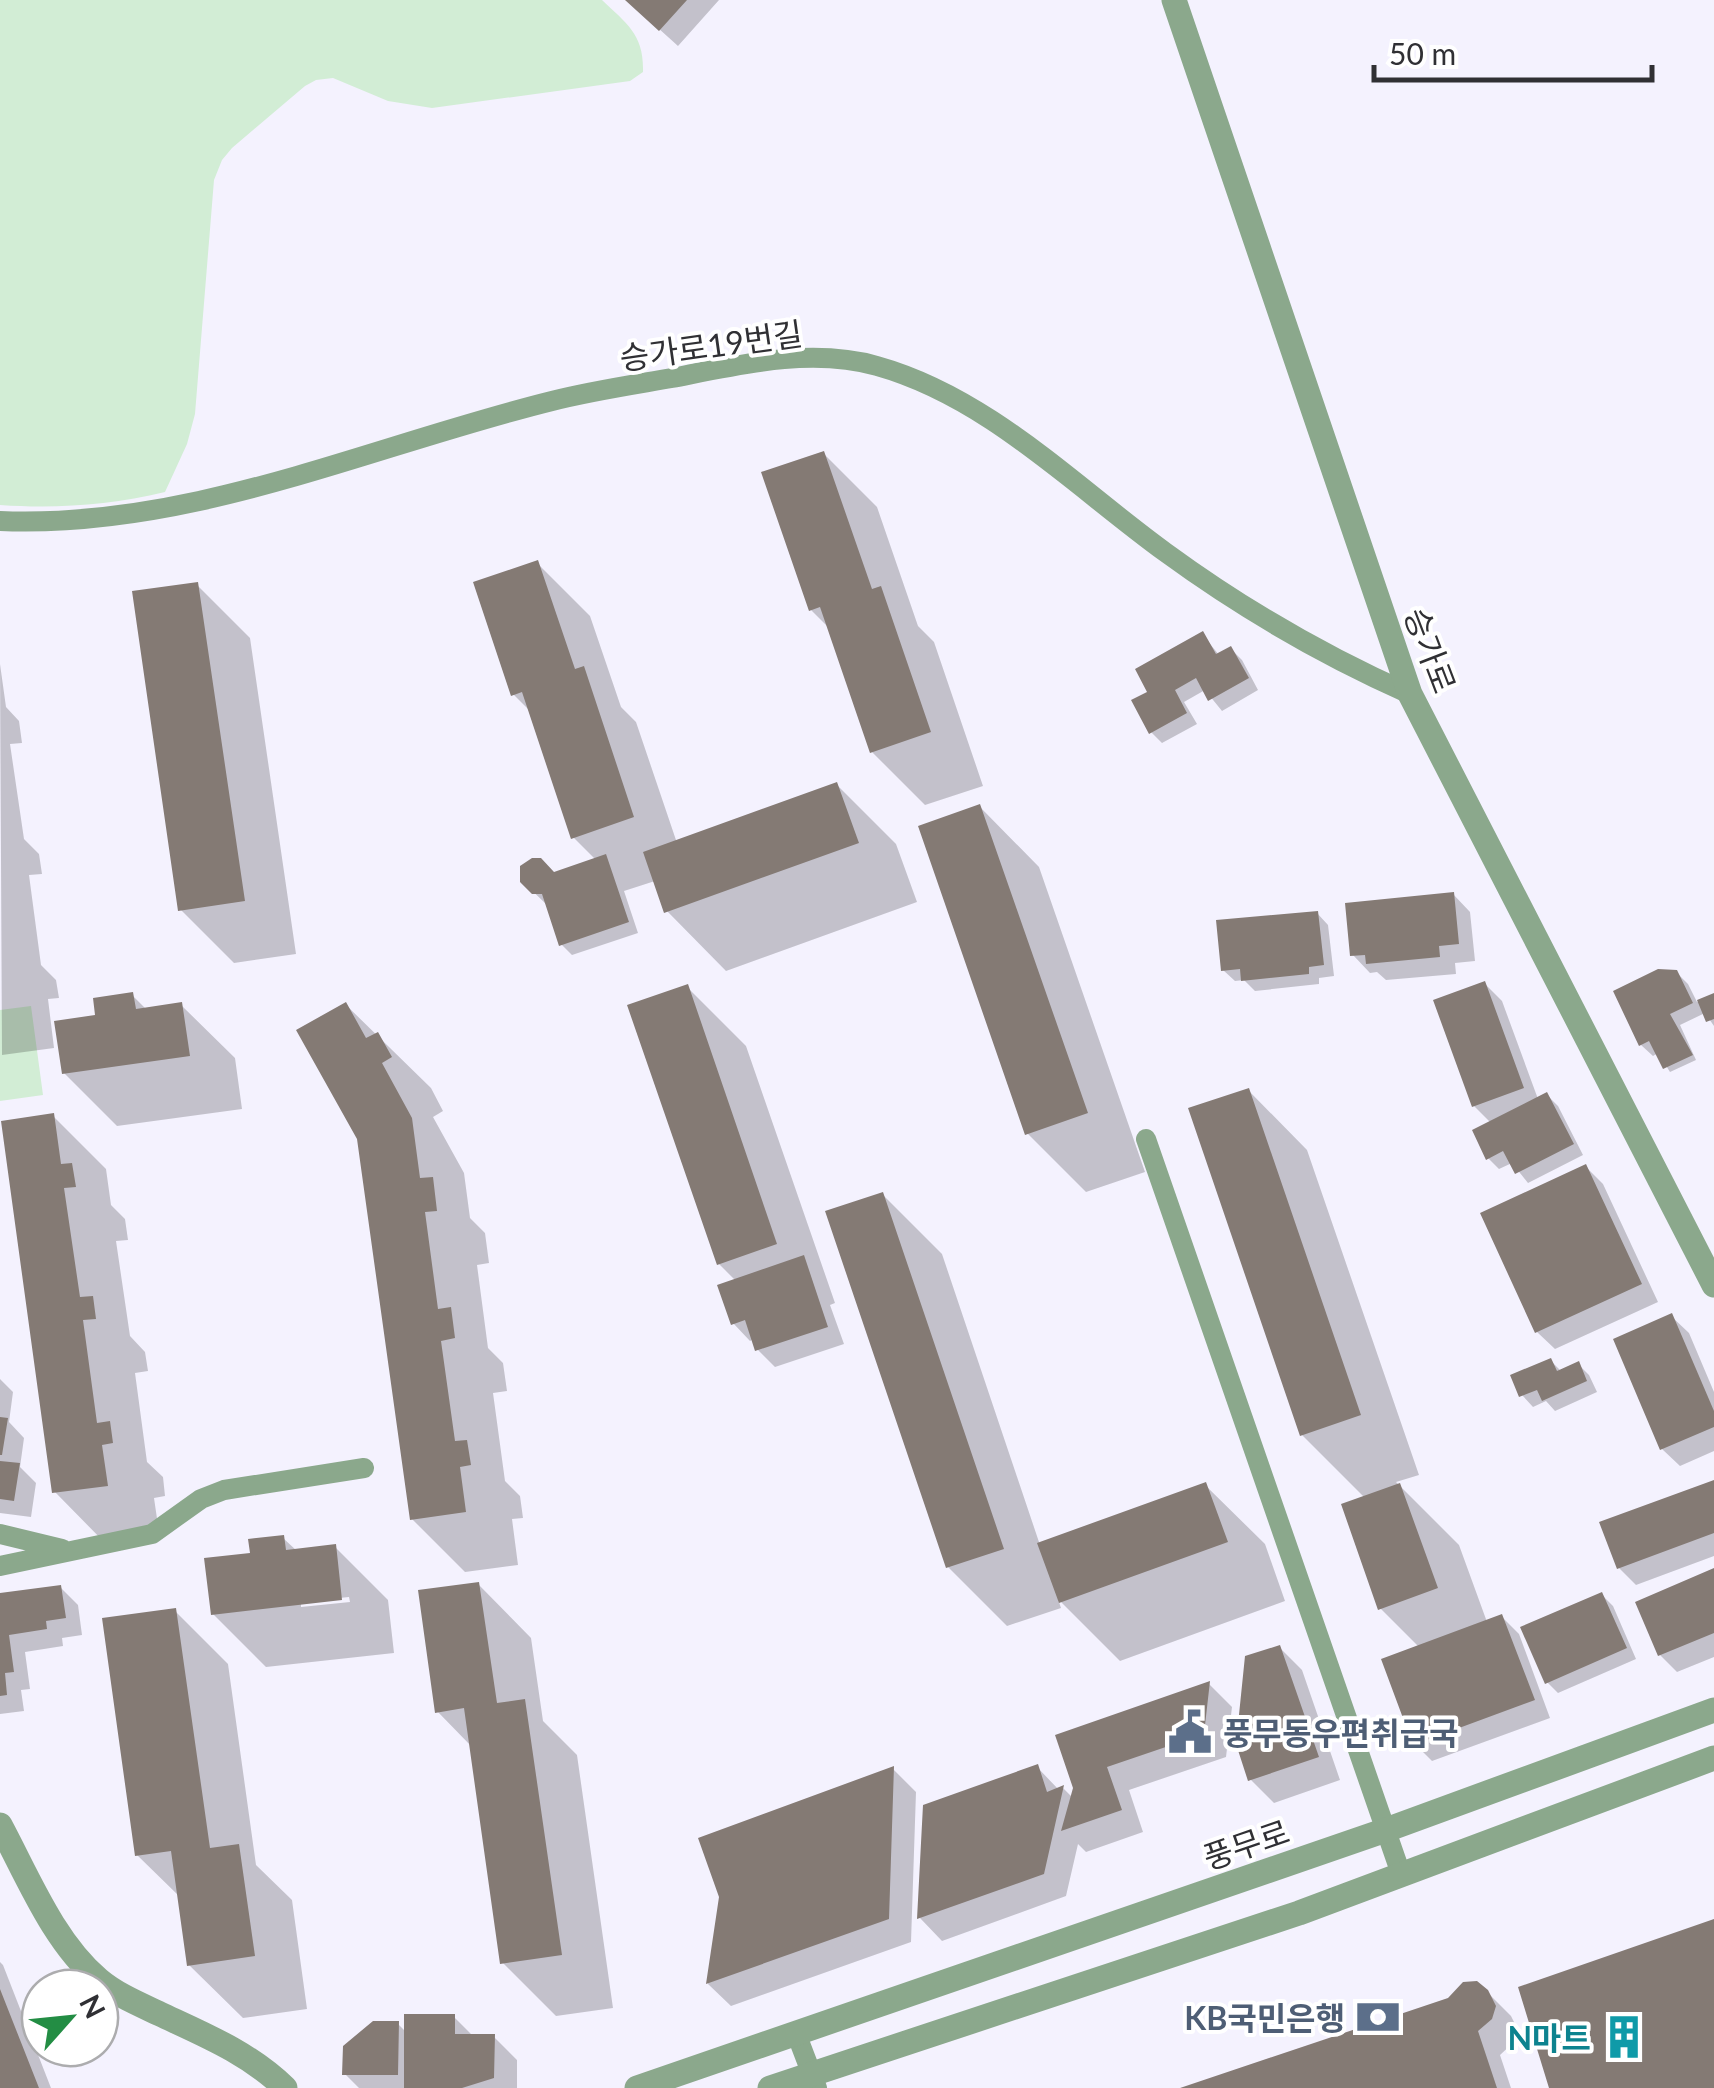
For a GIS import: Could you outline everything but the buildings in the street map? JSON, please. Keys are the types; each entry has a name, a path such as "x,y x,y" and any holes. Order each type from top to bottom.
{"street":[{"name":"승가로","path":"1174,0 1410,694 1714,1285"},
{"name":"풍무로","path":"638,2088 1386,1830 1714,1710"},
{"path":"770,2088 814,2081 1300,1913 1714,1758"},
{"path":"0,1824 54,1924 100,1981 126,1998 241,2053 286,2088"}],"lane":[{"name":"승가로19번길","path":"0,521 74,522 212,498 550,401 725,368 794,358 874,364 945,392 1016,439 1236,603 1339,662 1410,694"},
{"path":"1146,1138 1401,1874"},
{"path":"0,1566 152,1534 202,1499 224,1490 364,1468"},
{"path":"0,1534 69,1551"},
{"path":"796,2033 814,2081"}],"green space":[{"path":"0,0 602,0 637,39 643,72 630,81 432,108 388,101 333,78 305,86 232,148 214,180 195,414 187,444 165,492 83,505 0,505"},
{"path":"31,1006 43,1095 0,1101 0,1010"}],"place":[{"name":"풍무동우편취급국","path":"1190,1732"},
{"name":"KB국민은행","path":"1378,2017"},
{"name":"N마트","path":"1624,2037"}]}
